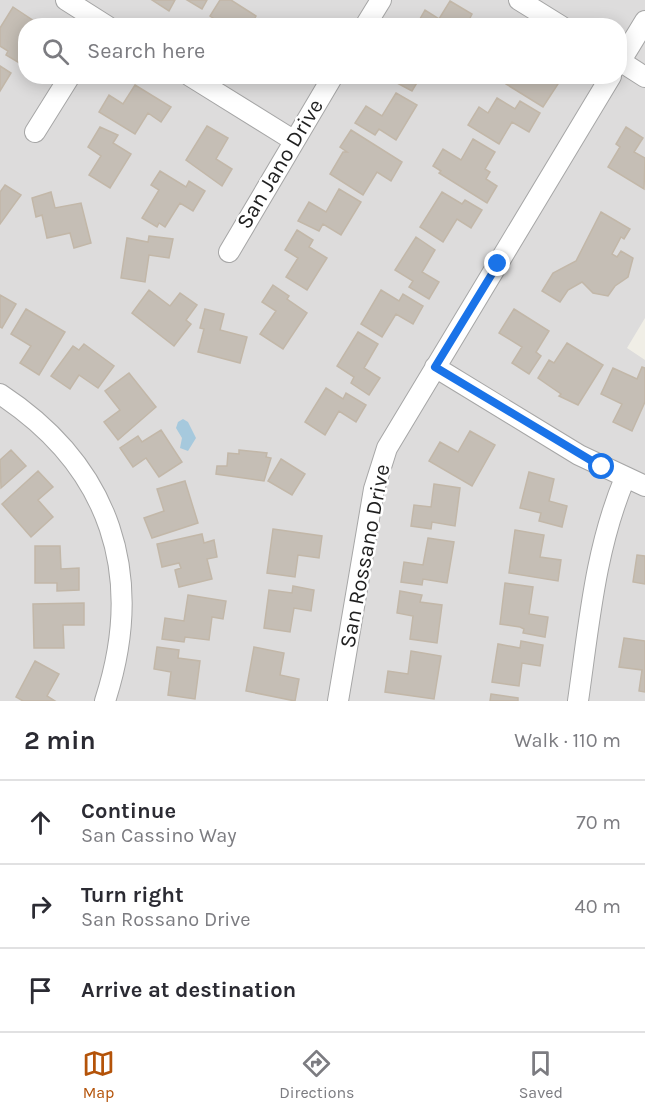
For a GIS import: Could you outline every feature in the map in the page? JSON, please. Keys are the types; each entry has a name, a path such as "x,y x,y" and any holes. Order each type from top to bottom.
{"street":[{"path":"66,0 93,18"},
{"path":"370,18 381,0"},
{"path":"519,0 548,18"},
{"path":"627,51 645,21"},
{"path":"627,66 645,77"},
{"path":"35,132 65,84"},
{"path":"203,84 293,140"},
{"name":"San Jano Drive","path":"229,252 328,84"},
{"name":"San Rossano Drive","path":"339,701 378,471 400,424 606,84"},
{"path":"435,367 579,455 645,486"},
{"path":"0,394 37,420 73,457 89,481 105,514 119,562 121,602 116,660 105,701"},
{"path":"578,701 600,550 625,478"}],"shaded area":[{"path":"0,0 645,0 645,318 627,348 645,360 645,701 0,701"}],"water":[{"path":"183,419 188,422 196,438 188,451 180,448 182,438 176,428 178,422"}],"building":[{"path":"152,0 175,0 169,11"},
{"path":"187,0 207,0 202,9"},
{"path":"220,0 231,0 256,16 255,18 213,18 210,16"},
{"path":"450,1 472,14 470,18 440,18"},
{"path":"13,7 30,18 18,18 18,62 6,55 8,51 0,46 0,28"},
{"path":"425,10 437,18 420,18"},
{"path":"0,66 11,73 0,91"},
{"path":"399,84 416,84 412,91"},
{"path":"506,84 558,84 543,107"},
{"path":"135,85 171,107 161,122 148,113 135,134 99,112 109,95 123,104"},
{"path":"396,93 417,105 396,140 379,129 375,135 355,123 366,106 382,116"},
{"path":"497,98 515,109 520,101 540,113 529,132 512,122 499,144 468,125 479,107 488,113"},
{"path":"207,126 228,138 216,159 232,169 222,186 186,160"},
{"path":"100,127 118,135 113,143 131,154 110,188 89,175 101,156 88,147"},
{"path":"626,127 643,138 634,152 645,158 644,189 608,167 620,147 616,144"},
{"path":"351,130 402,162 391,181 377,172 363,195 330,174 343,152 347,152 340,147"},
{"path":"473,139 495,152 485,169 490,172 486,179 497,186 487,203 439,173 441,171 433,166 443,149 461,160"},
{"path":"160,171 186,187 189,181 205,191 193,211 180,203 165,227 159,223 157,227 142,218 159,190 151,185"},
{"path":"5,185 21,195 0,224 0,192"},
{"path":"339,189 361,202 341,235 323,224 319,231 298,221 309,202 326,212"},
{"path":"51,192 55,208 81,203 91,243 74,248 70,233 47,238 42,215 36,217 32,198"},
{"path":"442,192 462,204 465,200 482,210 471,228 457,219 443,242 420,227"},
{"path":"601,212 630,229 624,239 621,237 612,254 617,257 621,251 633,258 628,277 615,286 608,296 593,293 582,282 568,290 560,302 542,291 553,273 576,261"},
{"path":"297,230 313,240 309,247 327,258 307,290 286,277 298,258 285,250"},
{"path":"149,236 173,239 169,258 149,255 145,282 121,278 127,238 148,242"},
{"path":"416,237 435,250 422,272 439,282 429,299 409,287 413,281 395,270"},
{"path":"273,285 289,296 287,299 307,313 283,349 260,334 276,311 262,302"},
{"path":"149,290 170,306 180,293 197,305 186,320 191,324 174,346 132,313"},
{"path":"381,290 399,301 403,294 423,306 413,324 396,314 382,337 361,324"},
{"path":"0,295 16,304 2,328 0,327"},
{"path":"26,309 65,332 39,375 20,363 31,346 11,334"},
{"path":"205,309 224,314 220,330 247,337 240,363 198,352 204,329 200,328"},
{"path":"514,309 549,331 536,352 541,356 529,374 512,363 522,347 499,333"},
{"path":"358,332 378,344 364,368 380,378 369,395 351,383 354,377 337,366"},
{"path":"567,343 603,365 578,405 559,396 561,394 538,378 549,360 554,363"},
{"path":"84,344 114,366 98,388 79,375 70,389 51,376 73,346 79,350"},
{"path":"642,367 645,368 645,402 632,431 613,422 622,404 601,394 613,368 637,379"},
{"path":"129,373 156,407 118,440 104,422 120,410 105,391"},
{"path":"326,388 343,399 346,393 366,405 356,422 339,411 325,435 305,422"},
{"path":"161,430 182,462 159,477 146,458 133,467 120,448 138,436 142,442"},
{"path":"470,431 495,445 472,486 429,461 440,442 458,452"},
{"path":"11,450 26,466 1,488 0,460"},
{"path":"239,450 267,453 266,457 271,458 264,481 216,474 217,466 227,466 228,453 239,454"},
{"path":"281,459 305,474 292,495 268,481"},
{"path":"38,471 53,487 38,500 53,517 31,537 2,504"},
{"path":"529,472 554,479 549,501 567,506 562,527 539,521 541,513 520,508"},
{"path":"185,481 198,523 152,538 144,518 164,511 157,489"},
{"path":"434,484 460,488 455,526 432,522 431,529 411,526 414,505 431,507"},
{"path":"273,529 322,536 319,558 298,555 295,577 267,573"},
{"path":"515,530 544,535 540,557 561,560 558,581 509,573"},
{"path":"202,534 204,543 214,540 217,557 207,559 212,579 179,587 175,570 181,568 179,563 162,567 157,544"},
{"path":"428,538 454,542 447,583 423,579 422,585 401,582 404,562 423,565"},
{"path":"35,546 60,546 61,569 79,568 79,590 57,591 57,583 35,583"},
{"path":"637,555 645,556 645,584 633,582"},
{"path":"505,583 533,587 529,614 548,617 545,637 523,633 524,629 520,627 500,624"},
{"path":"293,586 314,590 311,611 294,608 290,632 264,628 269,590 292,593"},
{"path":"400,591 422,595 420,602 442,605 437,643 410,639 413,616 397,613"},
{"path":"188,595 226,601 223,619 212,617 209,640 185,637 184,642 162,639 165,618 184,621"},
{"path":"84,603 84,625 63,625 64,648 34,648 33,604"},
{"path":"624,638 645,641 645,692 639,691 642,670 619,667"},
{"path":"521,641 543,645 540,666 522,663 519,686 492,682 498,644 520,648"},
{"path":"157,647 179,650 178,658 200,661 195,699 168,695 171,672 154,669"},
{"path":"254,647 284,653 280,675 299,679 295,701 246,691"},
{"path":"411,651 441,656 434,699 385,692 388,671 408,674"},
{"path":"35,661 59,674 47,696 55,701 23,701 16,697"},
{"path":"491,694 518,698 518,701 490,701"}],"route":[{"path":"498,264 435,367 602,467"}]}
